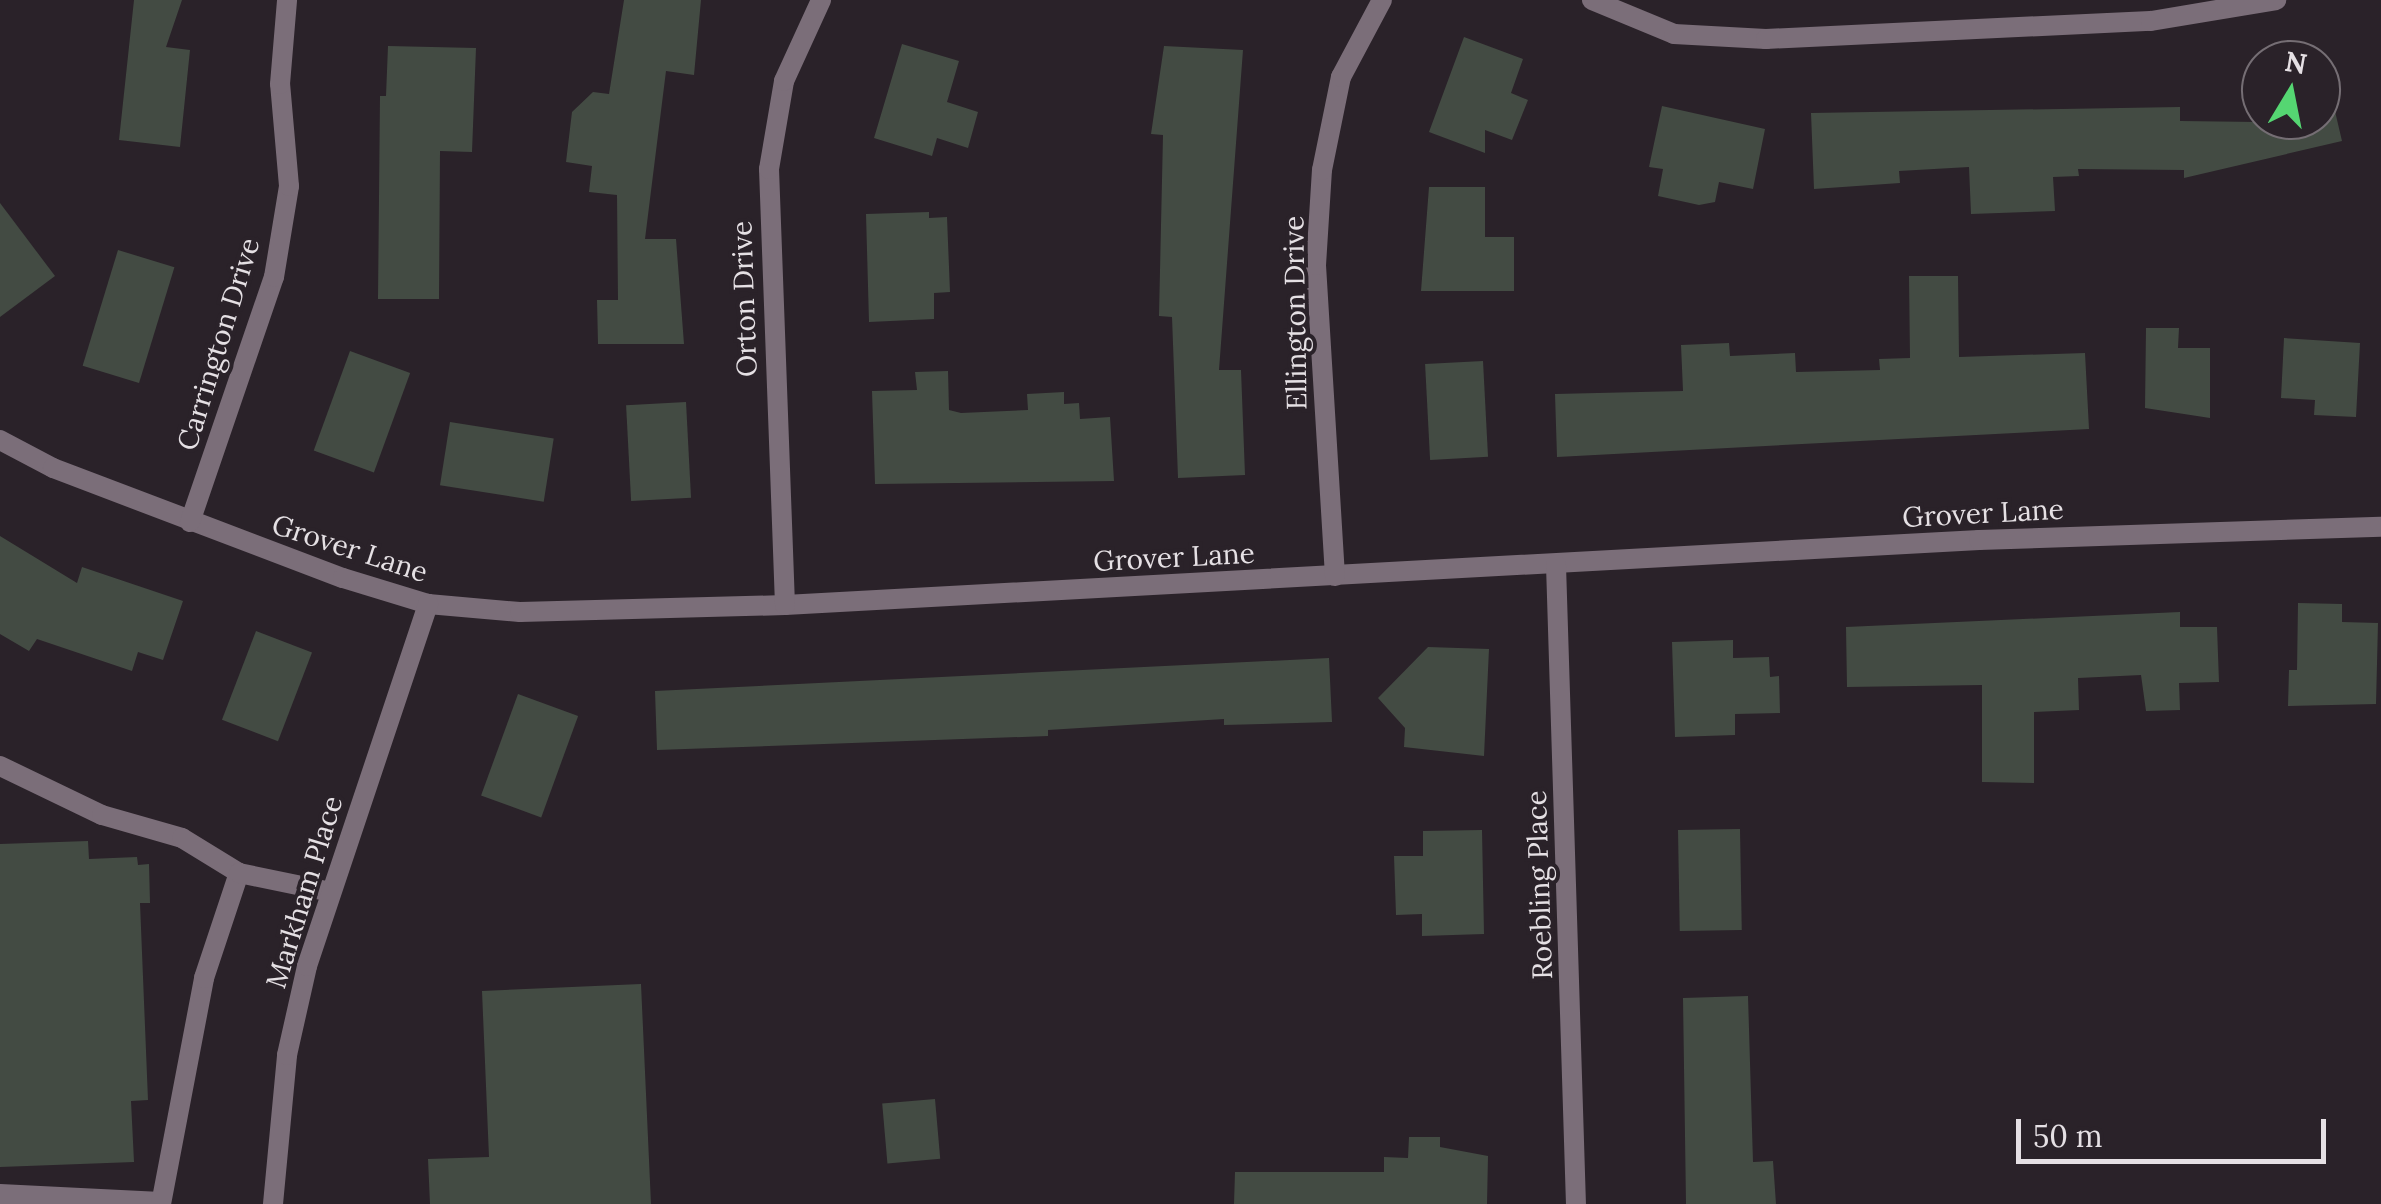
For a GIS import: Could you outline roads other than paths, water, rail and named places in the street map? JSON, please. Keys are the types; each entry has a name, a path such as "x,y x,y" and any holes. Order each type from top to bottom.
{"street":[{"name":"Carrington Drive","path":"190,522 274,277 290,186 280,84 286,0"},
{"name":"Orton Drive","path":"785,605 769,168 784,81 822,0"},
{"name":"Ellington Drive","path":"1335,576 1316,265 1322,170 1341,77 1382,0"},
{"path":"1592,0 1674,34 1766,39 2152,21 2276,0"},
{"name":"Grover Lane","path":"0,440 53,468 190,522 428,604 520,612 785,605 1979,540 2381,528"},
{"name":"Roebling Place","path":"1556,565 1576,1204"},
{"name":"Markham Place","path":"273,1204 287,1056 330,892 428,604"},
{"path":"0,766 102,815 182,838 239,873 330,892"},
{"path":"0,1194 161,1203 204,978 239,873"}]}
